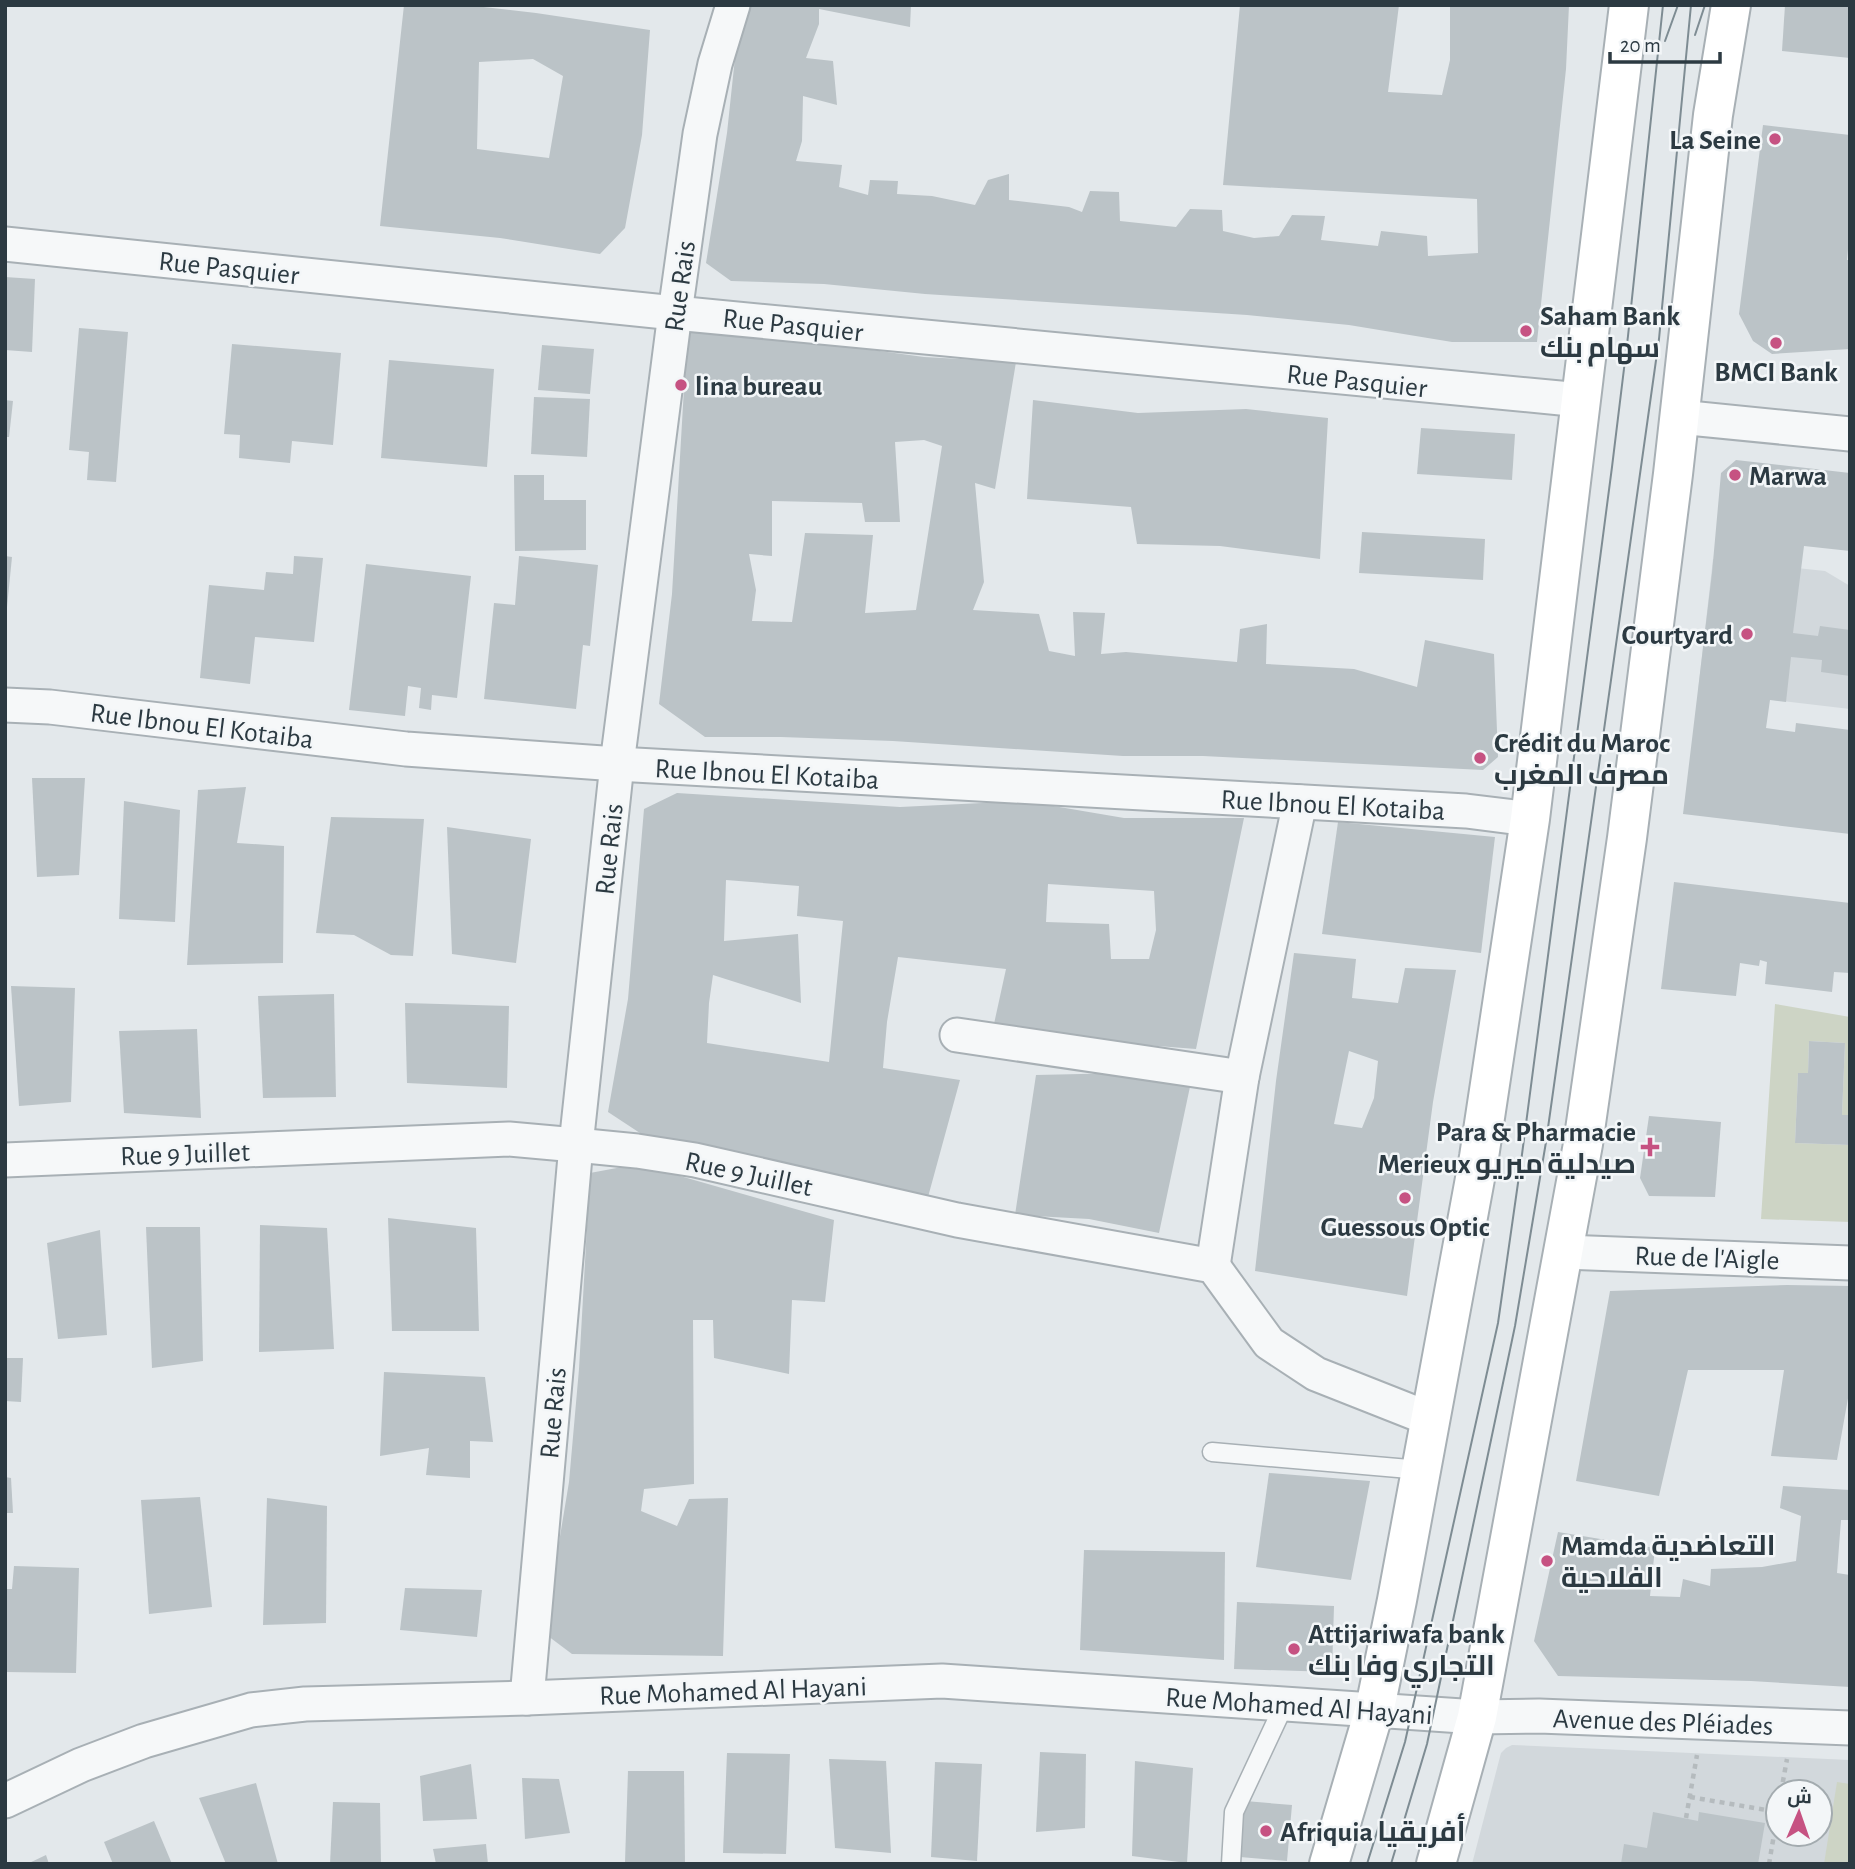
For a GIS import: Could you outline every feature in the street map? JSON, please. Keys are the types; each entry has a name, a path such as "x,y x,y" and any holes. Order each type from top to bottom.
{"main road":[{"path":"1329,1864 1375,1708 1398,1600 1479,1157 1530,820 1629,5"},
{"path":"1436,1864 1477,1717 1583,1144 1627,838 1713,115 1731,5"}],"street":[{"name":"Rue Rais","path":"527,1698 576,1145 617,764 674,313 700,134 715,64 733,5"},
{"name":"Rue Pasquier","path":"5,244 674,313 1581,400"},
{"path":"1679,417 1850,434"},
{"name":"Rue Ibnou El Kotaiba","path":"5,705 50,707 405,749 617,764 1466,811 1530,820"},
{"path":"1300,802 1242,1077 1213,1266 1269,1343 1315,1374 1430,1419"},
{"path":"957,1035 1242,1077"},
{"name":"Rue 9 Juillet","path":"5,1160 509,1139 637,1151 695,1160 957,1220 1213,1266"},
{"name":"Rue de l'Aigle","path":"1564,1252 1850,1263"},
{"name":"Rue Mohamed Al Hayani","path":"5,1801 144,1741 251,1710 305,1704 942,1681 1375,1708 1477,1717"},
{"name":"Avenue des Pléiades","path":"1477,1717 1539,1716 1850,1728"}],"lane":[{"path":"1212,1452 1421,1469"},
{"path":"1231,1864 1234,1812 1285,1703"}],"path":[{"path":"1686,1818 1698,1754"},
{"path":"1783,1778 1787,1758"},
{"path":"1690,1797 1764,1809"}],"shaded area":[{"path":"1713,559 1825,571 1850,586 1850,709 1698,691"},
{"path":"1512,1745 1850,1760 1850,1864 1472,1864 1501,1753"}],"green space":[{"path":"1775,1004 1850,1017 1850,1115 1842,1115 1845,1043 1809,1041 1808,1073 1798,1073 1795,1143 1850,1145 1850,1222 1761,1219"},
{"path":"1837,1782 1850,1784 1850,1864 1824,1864 1827,1848 1834,1848 1834,1801"}],"building":[{"path":"404,5 466,5 650,30 642,135 625,228 600,254 500,238 380,226","holes":["533,59 563,76 549,158 477,149 479,62"]},
{"path":"744,5 911,5 910,27 819,9 819,24 806,58 833,61 837,105 803,96 802,141 796,161 842,165 839,187 868,195 870,180 898,181 897,194 932,196 975,205 988,180 1009,174 1009,200 1069,207 1082,212 1090,191 1119,192 1120,221 1176,227 1190,209 1222,210 1223,231 1254,238 1279,236 1292,215 1325,216 1321,240 1378,246 1381,231 1427,236 1428,256 1478,253 1477,199 1223,185 1240,5 1399,5 1388,92 1442,95 1450,60 1450,5 1569,5 1566,69 1537,342 1452,342 1349,325 1247,315 925,294 824,284 731,281 706,263 727,133 740,11"},
{"path":"1785,5 1850,5 1850,58 1782,51"},
{"path":"1763,125 1850,135 1850,228 1847,260 1850,260 1850,349 1772,354 1753,341 1739,314"},
{"path":"5,277 35,279 32,352 5,350"},
{"path":"688,320 776,337 924,357 1016,362 995,489 975,483 984,582 973,610 1039,614 1049,651 1075,656 1073,612 1105,613 1101,654 1126,652 1237,662 1240,629 1267,624 1266,664 1354,669 1417,687 1425,640 1494,654 1498,757 1483,770 1203,756 1123,756 893,741 705,737 659,704 672,594","holes":["924,440 942,446 916,610 865,613 873,535 805,533 792,622 752,621 756,590 749,554 772,556 772,501 862,503 865,522 900,522 895,442"]},
{"path":"79,328 128,332 116,482 87,480 89,452 69,450"},
{"path":"232,344 341,353 333,445 292,441 290,463 239,458 240,435 224,434"},
{"path":"542,345 594,349 590,394 538,390"},
{"path":"389,360 494,369 487,467 381,458"},
{"path":"534,397 590,399 587,457 531,454"},
{"path":"5,400 13,401 9,437 5,437"},
{"path":"1033,400 1138,413 1246,409 1328,418 1320,559 1220,546 1137,544 1131,507 1027,499"},
{"path":"1421,428 1515,434 1512,480 1417,474"},
{"path":"1736,460 1850,473 1850,551 1804,546 1793,633 1818,636 1820,626 1850,630 1850,676 1821,672 1822,660 1791,657 1786,702 1770,700 1766,728 1795,732 1796,723 1850,730 1850,834 1683,814 1712,573 1721,473"},
{"path":"514,475 544,475 544,500 586,500 586,550 515,551"},
{"path":"1362,532 1485,539 1483,580 1359,573"},
{"path":"5,556 12,557 7,607 5,607"},
{"path":"294,556 323,558 314,642 255,637 250,684 200,678 209,585 264,590 266,572 293,574"},
{"path":"519,556 598,565 590,646 583,645 576,709 484,699 494,603 515,605"},
{"path":"366,564 471,576 457,698 432,695 431,710 419,708 421,688 408,686 405,716 349,710"},
{"path":"32,778 85,778 79,875 37,877"},
{"path":"246,787 237,843 284,846 283,963 187,965 198,790"},
{"path":"677,793 900,807 1024,801 1124,818 1244,818 1196,1049 992,1033 1006,969 898,957 887,1022 883,1068 960,1080 928,1197 646,1137 608,1112 628,999 644,809","holes":["726,880 799,886 797,916 843,921 829,1062 707,1043 713,975 801,1003 798,934 724,941","1048,884 1154,891 1156,930 1149,959 1111,959 1109,924 1046,922"]},
{"path":"124,801 180,810 175,922 119,919"},
{"path":"331,817 424,819 413,956 391,955 354,935 316,933"},
{"path":"1338,822 1495,837 1481,953 1322,934"},
{"path":"447,827 531,839 516,963 452,954"},
{"path":"1674,882 1850,903 1850,973 1834,972 1832,992 1765,984 1767,962 1760,960 1759,966 1740,963 1736,996 1661,989"},
{"path":"1294,953 1356,959 1352,998 1398,1003 1405,968 1456,970 1433,1102 1407,1296 1255,1271 1276,1081","holes":["1349,1051 1378,1061 1374,1098 1362,1128 1334,1124"]},
{"path":"11,986 75,988 71,1102 19,1106"},
{"path":"334,994 336,1097 263,1098 258,996"},
{"path":"405,1003 509,1006 507,1088 407,1083"},
{"path":"197,1029 201,1118 124,1113 119,1031"},
{"path":"1809,1041 1845,1043 1842,1115 1850,1115 1850,1145 1795,1143 1798,1073 1808,1073"},
{"path":"1126,1073 1191,1082 1159,1233 1089,1219 1015,1215 1036,1075"},
{"path":"1649,1116 1721,1122 1715,1197 1649,1196 1640,1178"},
{"path":"638,1164 834,1220 825,1302 792,1300 789,1374 714,1358 713,1320 693,1320 694,1484 644,1489 641,1511 677,1526 689,1499 728,1498 723,1656 572,1654 544,1633 569,1482 579,1369 590,1173"},
{"path":"388,1218 476,1228 479,1331 392,1331"},
{"path":"260,1225 327,1228 334,1349 259,1352"},
{"path":"146,1227 200,1227 203,1361 152,1368"},
{"path":"100,1230 107,1335 58,1339 47,1243"},
{"path":"1787,1285 1850,1286 1850,1387 1837,1460 1771,1456 1784,1370 1688,1370 1659,1496 1576,1481 1610,1291"},
{"path":"5,1358 23,1358 21,1402 5,1401"},
{"path":"384,1372 485,1377 493,1442 470,1441 470,1478 426,1475 429,1448 380,1456"},
{"path":"1269,1473 1370,1481 1351,1580 1256,1567"},
{"path":"5,1477 11,1478 13,1513 5,1513"},
{"path":"1783,1486 1850,1490 1850,1520 1841,1520 1837,1573 1850,1575 1850,1687 1751,1681 1558,1676 1534,1641 1558,1532 1655,1548 1650,1596 1680,1597 1683,1579 1710,1586 1711,1569 1762,1567 1796,1561 1801,1516 1780,1508"},
{"path":"200,1497 212,1607 149,1614 141,1500"},
{"path":"267,1498 327,1506 326,1623 263,1625"},
{"path":"1084,1550 1225,1552 1224,1660 1080,1650"},
{"path":"14,1566 79,1568 76,1673 5,1672 5,1589 12,1589"},
{"path":"405,1588 482,1590 477,1637 400,1630"},
{"path":"1237,1602 1334,1606 1332,1672 1234,1669"},
{"path":"1040,1752 1086,1754 1085,1828 1036,1832"},
{"path":"727,1753 790,1754 786,1854 723,1853"},
{"path":"829,1759 886,1761 891,1853 835,1848"},
{"path":"1135,1761 1193,1768 1187,1863 1132,1856"},
{"path":"935,1762 982,1764 977,1861 931,1857"},
{"path":"471,1764 477,1819 423,1821 420,1776"},
{"path":"628,1771 684,1771 685,1864 625,1862"},
{"path":"522,1778 559,1779 570,1833 525,1839"},
{"path":"256,1783 278,1864 226,1864 199,1798"},
{"path":"1245,1801 1292,1805 1287,1861 1240,1857"},
{"path":"333,1802 380,1803 381,1864 330,1864"},
{"path":"1653,1812 1698,1821 1699,1812 1764,1823 1758,1864 1621,1864 1624,1844 1647,1848"},
{"path":"154,1821 172,1864 113,1864 104,1842"},
{"path":"486,1844 488,1864 436,1864 433,1849"},
{"path":"46,1855 49,1864 27,1864"}],"tram line":[{"path":"1367,1864 1405,1742 1498,1323 1612,467 1663,5"},
{"path":"1665,41 1678,5"},
{"path":"1391,1864 1427,1744 1515,1326 1546,1142 1659,339 1691,5"},
{"path":"1695,35 1705,5"}],"place":[{"name":"La Seine","path":"1775,139"},
{"name":"Saham Bank سهام بنك","path":"1526,331"},
{"name":"BMCI Bank","path":"1776,343"},
{"name":"lina bureau","path":"681,385"},
{"name":"Marwa","path":"1735,475"},
{"name":"Courtyard","path":"1747,634"},
{"name":"Crédit du Maroc مصرف المغرب","path":"1480,758"},
{"name":"Para & Pharmacie Merieux صيدلية ميريو","path":"1650,1147"},
{"name":"Guessous Optic","path":"1405,1198"},
{"name":"Mamda التعاضدية الفلاحية","path":"1547,1561"},
{"name":"Attijariwafa bank التجاري وفا بنك","path":"1294,1649"},
{"name":"Afriquia أفريقيا","path":"1266,1831"}]}
